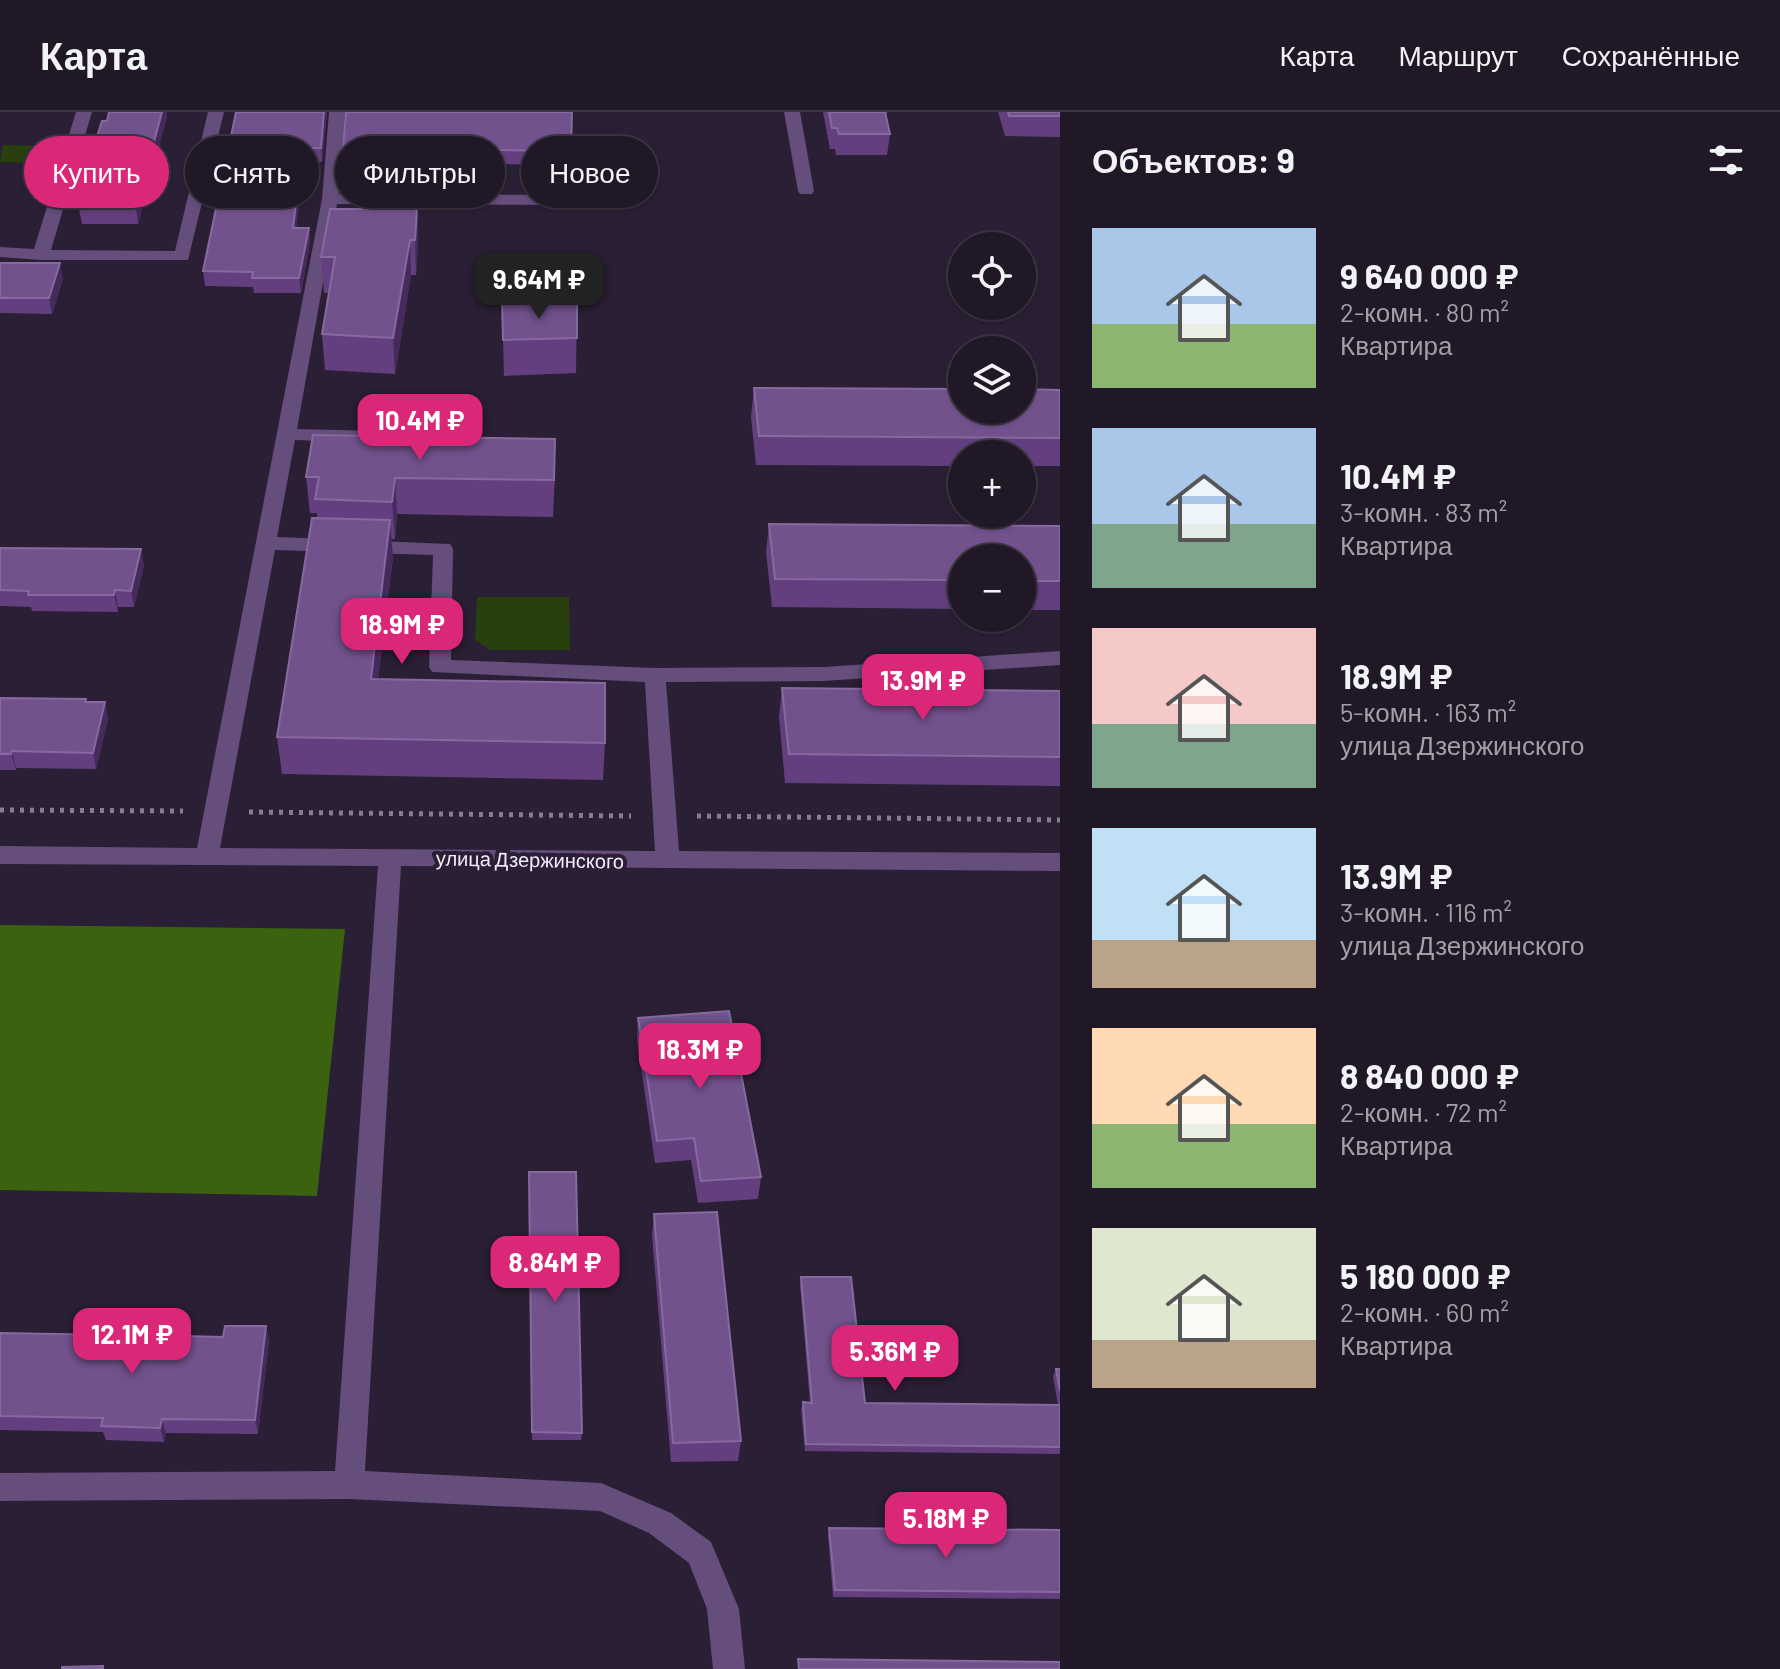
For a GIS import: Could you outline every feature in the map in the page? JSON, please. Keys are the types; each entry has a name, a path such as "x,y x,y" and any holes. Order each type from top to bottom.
{"street":[{"path":"41,255 84,112"},
{"path":"0,252 182,256 216,112"},
{"path":"207,856 330,199 337,112"},
{"path":"792,112 806,191"},
{"path":"330,199 521,200"},
{"path":"287,434 396,437"},
{"path":"264,543 443,549 440,667 655,675 824,674 1060,658"},
{"path":"655,675 668,861"},
{"name":"улица Дзержинского","path":"0,855 1060,862"},
{"path":"349,1485 390,858"},
{"path":"0,1487 349,1485 601,1497 660,1523 700,1553 723,1609 729,1669"}],"path":[{"path":"0,810 198,812"},
{"path":"243,812 1060,820"}],"green space":[{"path":"3,145 24,145 24,163 0,162"},
{"path":"477,597 569,597 570,650 490,650 475,640"},
{"path":"0,925 345,929 317,1196 0,1190"}],"building":[{"path":"109,112 162,112 156,136 97,136 102,121 107,121"},
{"path":"236,112 324,112 321,148 319,136 231,136"},
{"path":"346,112 572,112 571,136 521,136 521,150 505,150 505,136 344,136"},
{"path":"829,112 885,112 890,134 839,134 837,128 832,128"},
{"path":"1008,112 1060,112 1060,116 1009,116"},
{"path":"79,208 136,208 136,209"},
{"path":"216,208 296,208 293,228 309,228 299,278 252,278 253,272 203,271"},
{"path":"417,208 415,240 410,240 393,338 322,334 335,257 321,257 330,209"},
{"path":"0,263 60,263 49,298 0,298"},
{"path":"502,302 577,303 577,338 503,340"},
{"path":"754,388 948,389 948,424 1036,424 1036,389 1060,390 1060,438 759,436"},
{"path":"313,435 555,439 554,480 395,478 392,502 315,499 319,477 306,477"},
{"path":"312,518 390,520 371,679 605,683 605,743 277,737"},
{"path":"769,524 948,525 948,528 1060,526 1060,581 1036,581 1036,544 948,544 948,580 775,579"},
{"path":"0,548 141,549 131,591 115,590 114,595 28,595 29,591 0,590"},
{"path":"782,688 1060,691 1060,757 789,754"},
{"path":"0,698 105,702 93,753 12,751 11,754 0,754"},
{"path":"729,1011 761,1177 701,1181 694,1138 657,1141 638,1018"},
{"path":"529,1172 576,1172 582,1433 532,1432"},
{"path":"717,1212 741,1441 673,1443 654,1214"},
{"path":"801,1277 851,1277 865,1403 1060,1405 1060,1447 806,1444 803,1402 812,1403"},
{"path":"225,1326 266,1326 255,1420 162,1419 160,1428 101,1426 103,1418 0,1416 0,1333 113,1335 114,1327 147,1328 146,1335 223,1337"},
{"path":"1056,1369 1060,1369 1060,1391"},
{"path":"829,1528 1060,1530 1060,1592 835,1590"},
{"path":"798,1659 1060,1662 1060,1669 799,1669"},
{"path":"103,1666 103,1669 62,1669 62,1667"}]}
